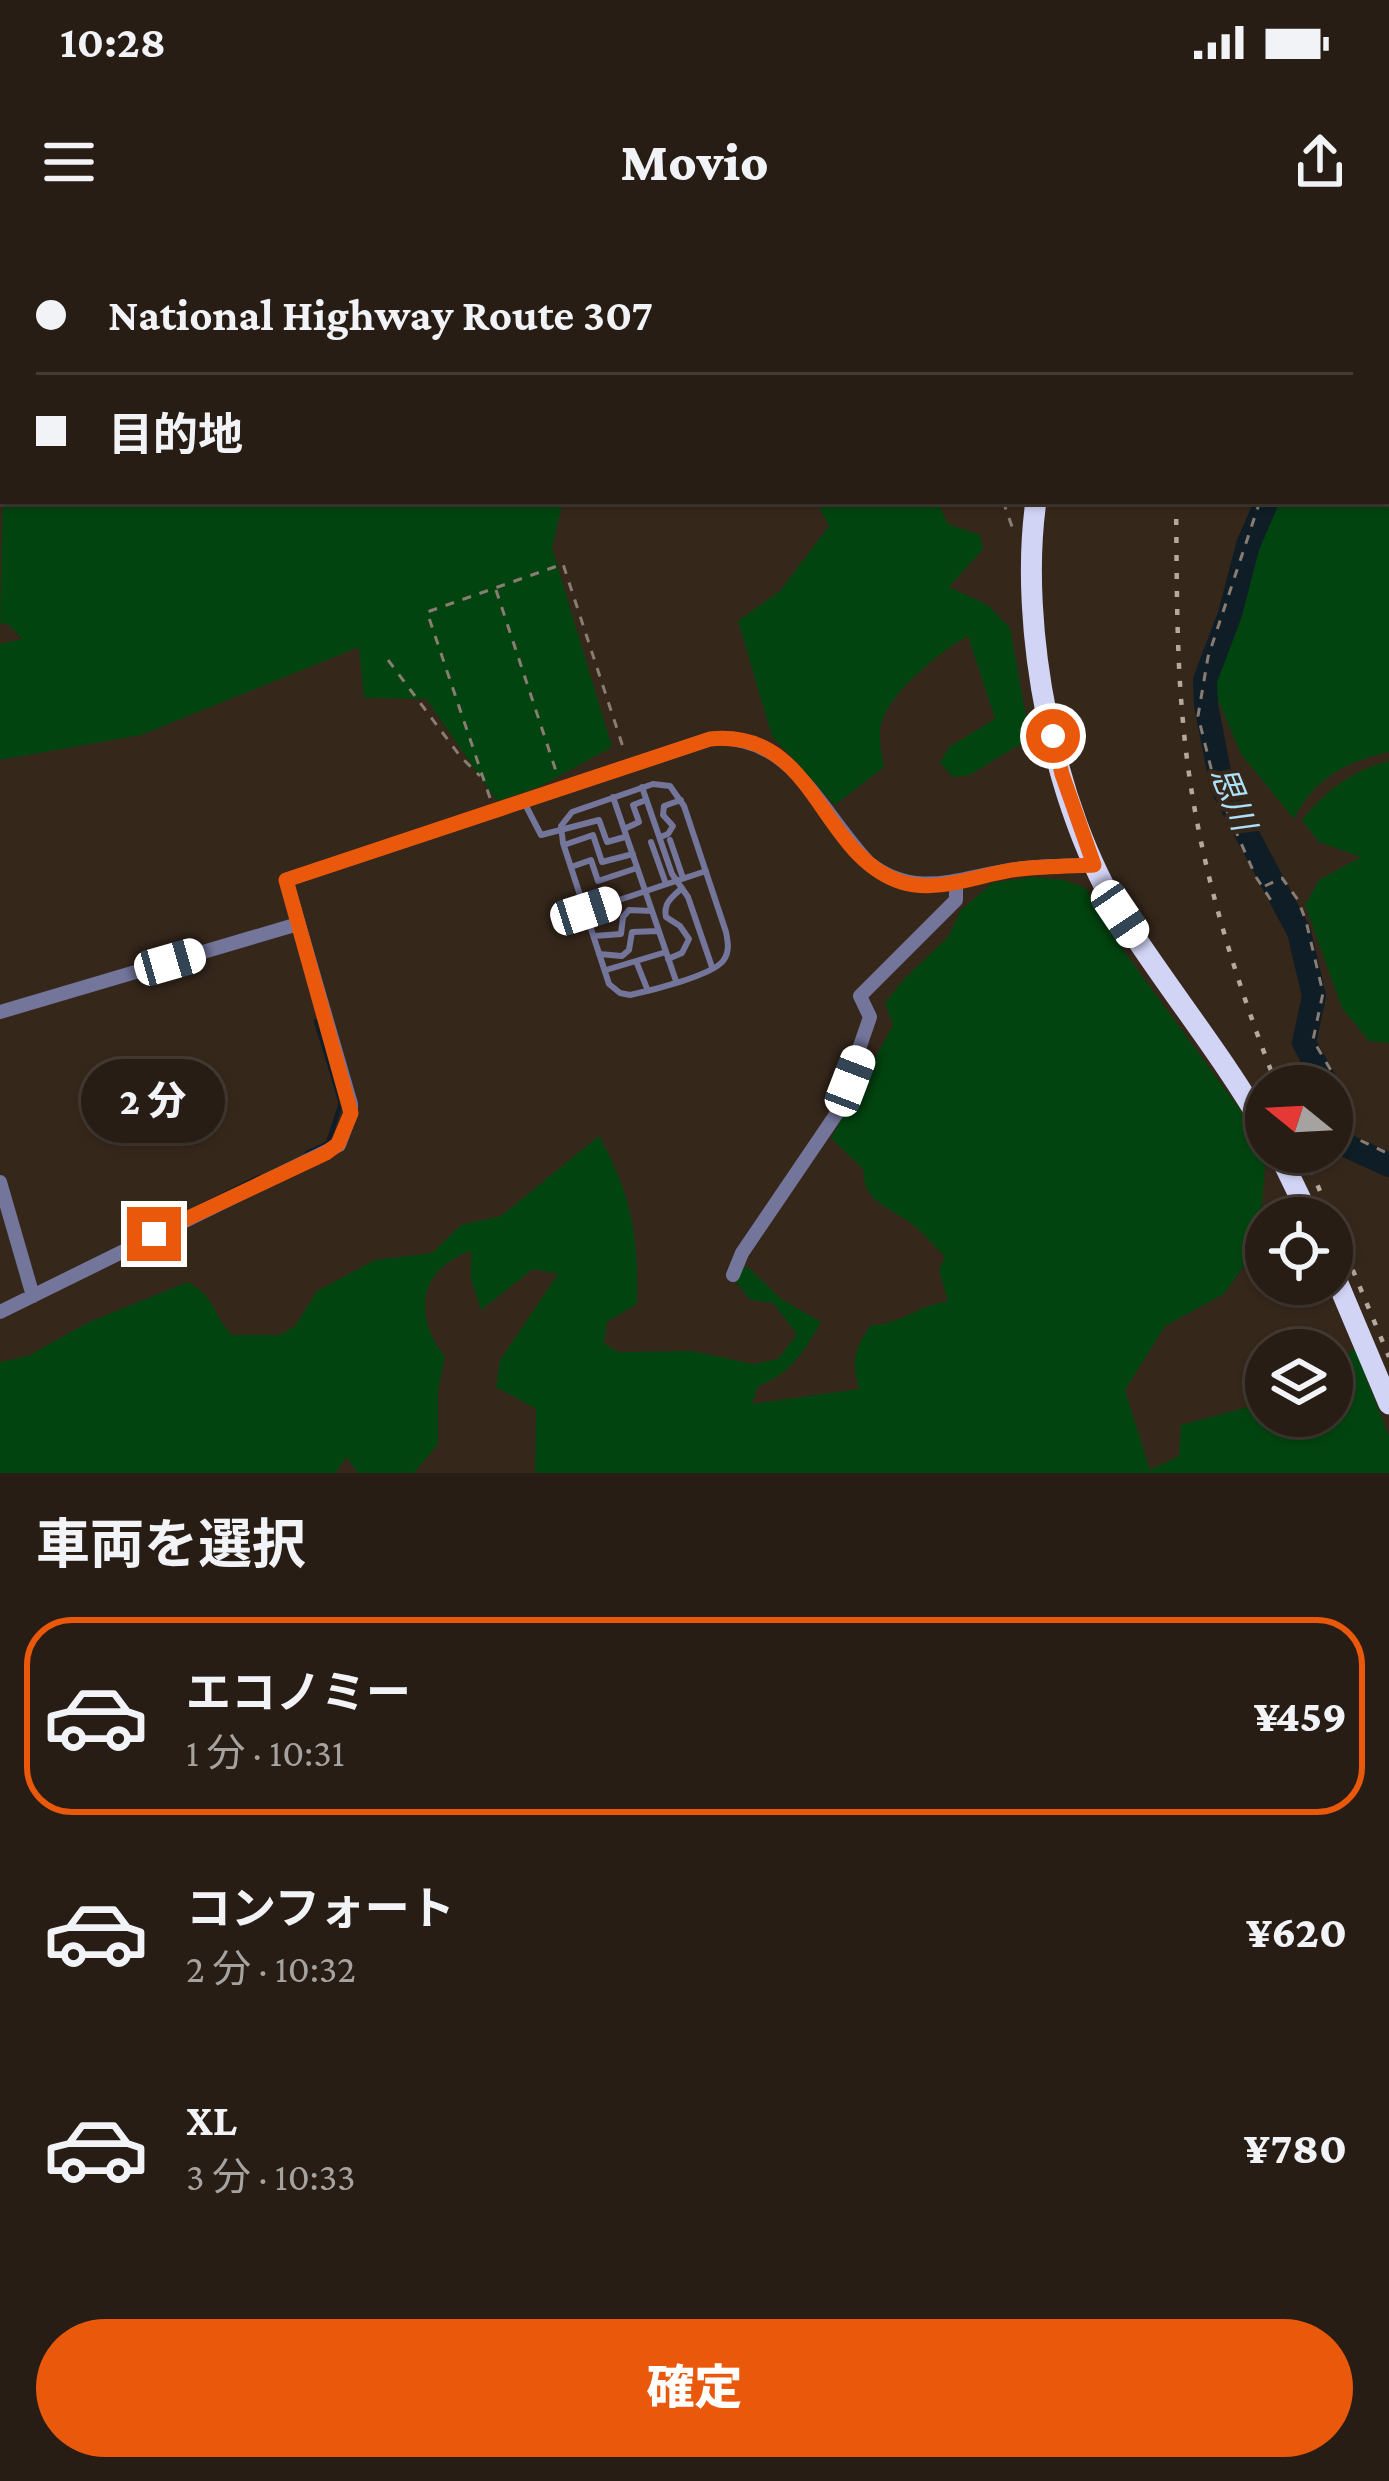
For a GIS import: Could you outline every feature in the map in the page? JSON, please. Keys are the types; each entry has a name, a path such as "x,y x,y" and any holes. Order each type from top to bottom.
{"highway":[{"path":"1036,504 1035,638 1062,774 1094,865 1120,914 1245,1100"},
{"path":"1347,1305 1389,1404"}],"street":[{"path":"0,1312 338,1144 351,1103 286,880 710,739 730,737 760,744 787,763 855,848 884,875 916,885 1017,869 1094,865"},
{"path":"733,1275 742,1253 837,1113 870,1017 860,996 956,900 956,882"},
{"path":"0,1012 298,924"},
{"path":"0,1182 34,1296"}],"lane":[{"path":"665,784 681,800 728,938 726,955 713,968 648,991 620,993 609,984 561,832 572,812 613,797 665,784"},
{"path":"642,787 713,968"},
{"path":"613,797 676,981"},
{"path":"523,801 542,835 599,820 608,842 639,822 633,805 646,800"},
{"path":"660,837 673,826 663,815 664,806 681,800"},
{"path":"564,845 593,835 602,862 633,854"},
{"path":"605,971 682,953 689,939 664,910 680,882 670,839"},
{"path":"651,842 666,884"},
{"path":"675,853 686,848"},
{"path":"646,862 657,859"},
{"path":"571,867 591,860 598,881 637,868"},
{"path":"586,911 706,871"},
{"path":"594,936 621,934 629,910 652,911"},
{"path":"599,954 622,956 629,950 632,932 658,931"},
{"path":"636,961 648,991"}],"path":[{"path":"1260,504 1208,657 1198,716 1216,784 1274,904"},
{"path":"494,811 428,612 563,563 630,766"},
{"path":"495,588 562,788"},
{"path":"388,660 460,756 484,779"},
{"path":"1264,886 1282,878 1306,921 1323,994 1313,1040 1336,1077 1349,1135 1389,1154"}],"green space":[{"path":"3,504 562,504 552,548 612,747 539,787 497,801 426,699 364,698 359,647 141,735 0,760 0,644 22,639 9,625 0,623"},
{"path":"818,504 938,504 948,524 980,535 983,549 949,587 988,605 1010,628 1030,738 970,775 953,777 940,763 949,747 995,719 968,636 932,661 889,706 881,724 884,767 835,805 772,736 738,621 780,591 829,526"},
{"path":"1274,504 1389,504 1389,752 1333,774 1311,793 1294,819 1241,754 1214,691 1253,541"},
{"path":"1389,761 1389,1043 1369,1041 1342,1008 1305,905 1319,880 1361,857 1319,842 1302,820 1341,783"},
{"path":"1032,877 1086,888 1121,947 1245,1118 1245,1173 1265,1173 1263,1197 1245,1197 1245,1264 1224,1294 1165,1326 1125,1390 1150,1470 1179,1456 1181,1425 1245,1408 1245,1437 1353,1437 1355,1349 1389,1436 1389,1473 535,1473 536,1409 496,1387 500,1360 558,1274 533,1269 481,1310 471,1279 471,1251 440,1269 426,1295 428,1326 445,1357 438,1391 438,1444 414,1473 358,1473 346,1457 336,1473 0,1473 0,1362 28,1356 89,1322 188,1282 210,1300 232,1335 280,1335 295,1326 317,1291 375,1260 432,1253 461,1225 501,1216 599,1136 626,1197 635,1237 637,1280 637,1304 607,1322 604,1343 618,1352 693,1351 753,1364 778,1359 797,1334 773,1303 750,1300 733,1278 747,1266 780,1298 821,1322 788,1368 758,1386 752,1404 859,1389 856,1356 871,1325 948,1301 939,1270 945,1257 916,1227 873,1198 864,1170 831,1138 893,1025 885,1003 948,937 961,910 992,883"}],"waterway":[{"name":"思川","path":"1266,504 1205,680 1206,705 1222,787 1299,932 1314,996 1304,1043 1316,1065"},
{"path":"307,1153 328,1143 341,1103 316,1021"},
{"name":"思川","path":"1353,1149 1389,1165"},
{"path":"146,1233 259,1177"}],"railway":[{"path":"1176,504 1177,612 1188,769 1205,862 1230,953 1269,1065"},
{"path":"1313,1173 1322,1197"},
{"path":"1353,1270 1389,1357"}],"route":[{"path":"154,1234 326,1153 338,1144 351,1113 286,880 710,739 730,737 773,751 868,863 901,881 934,886 1017,869 1094,865 1053,736"}]}
